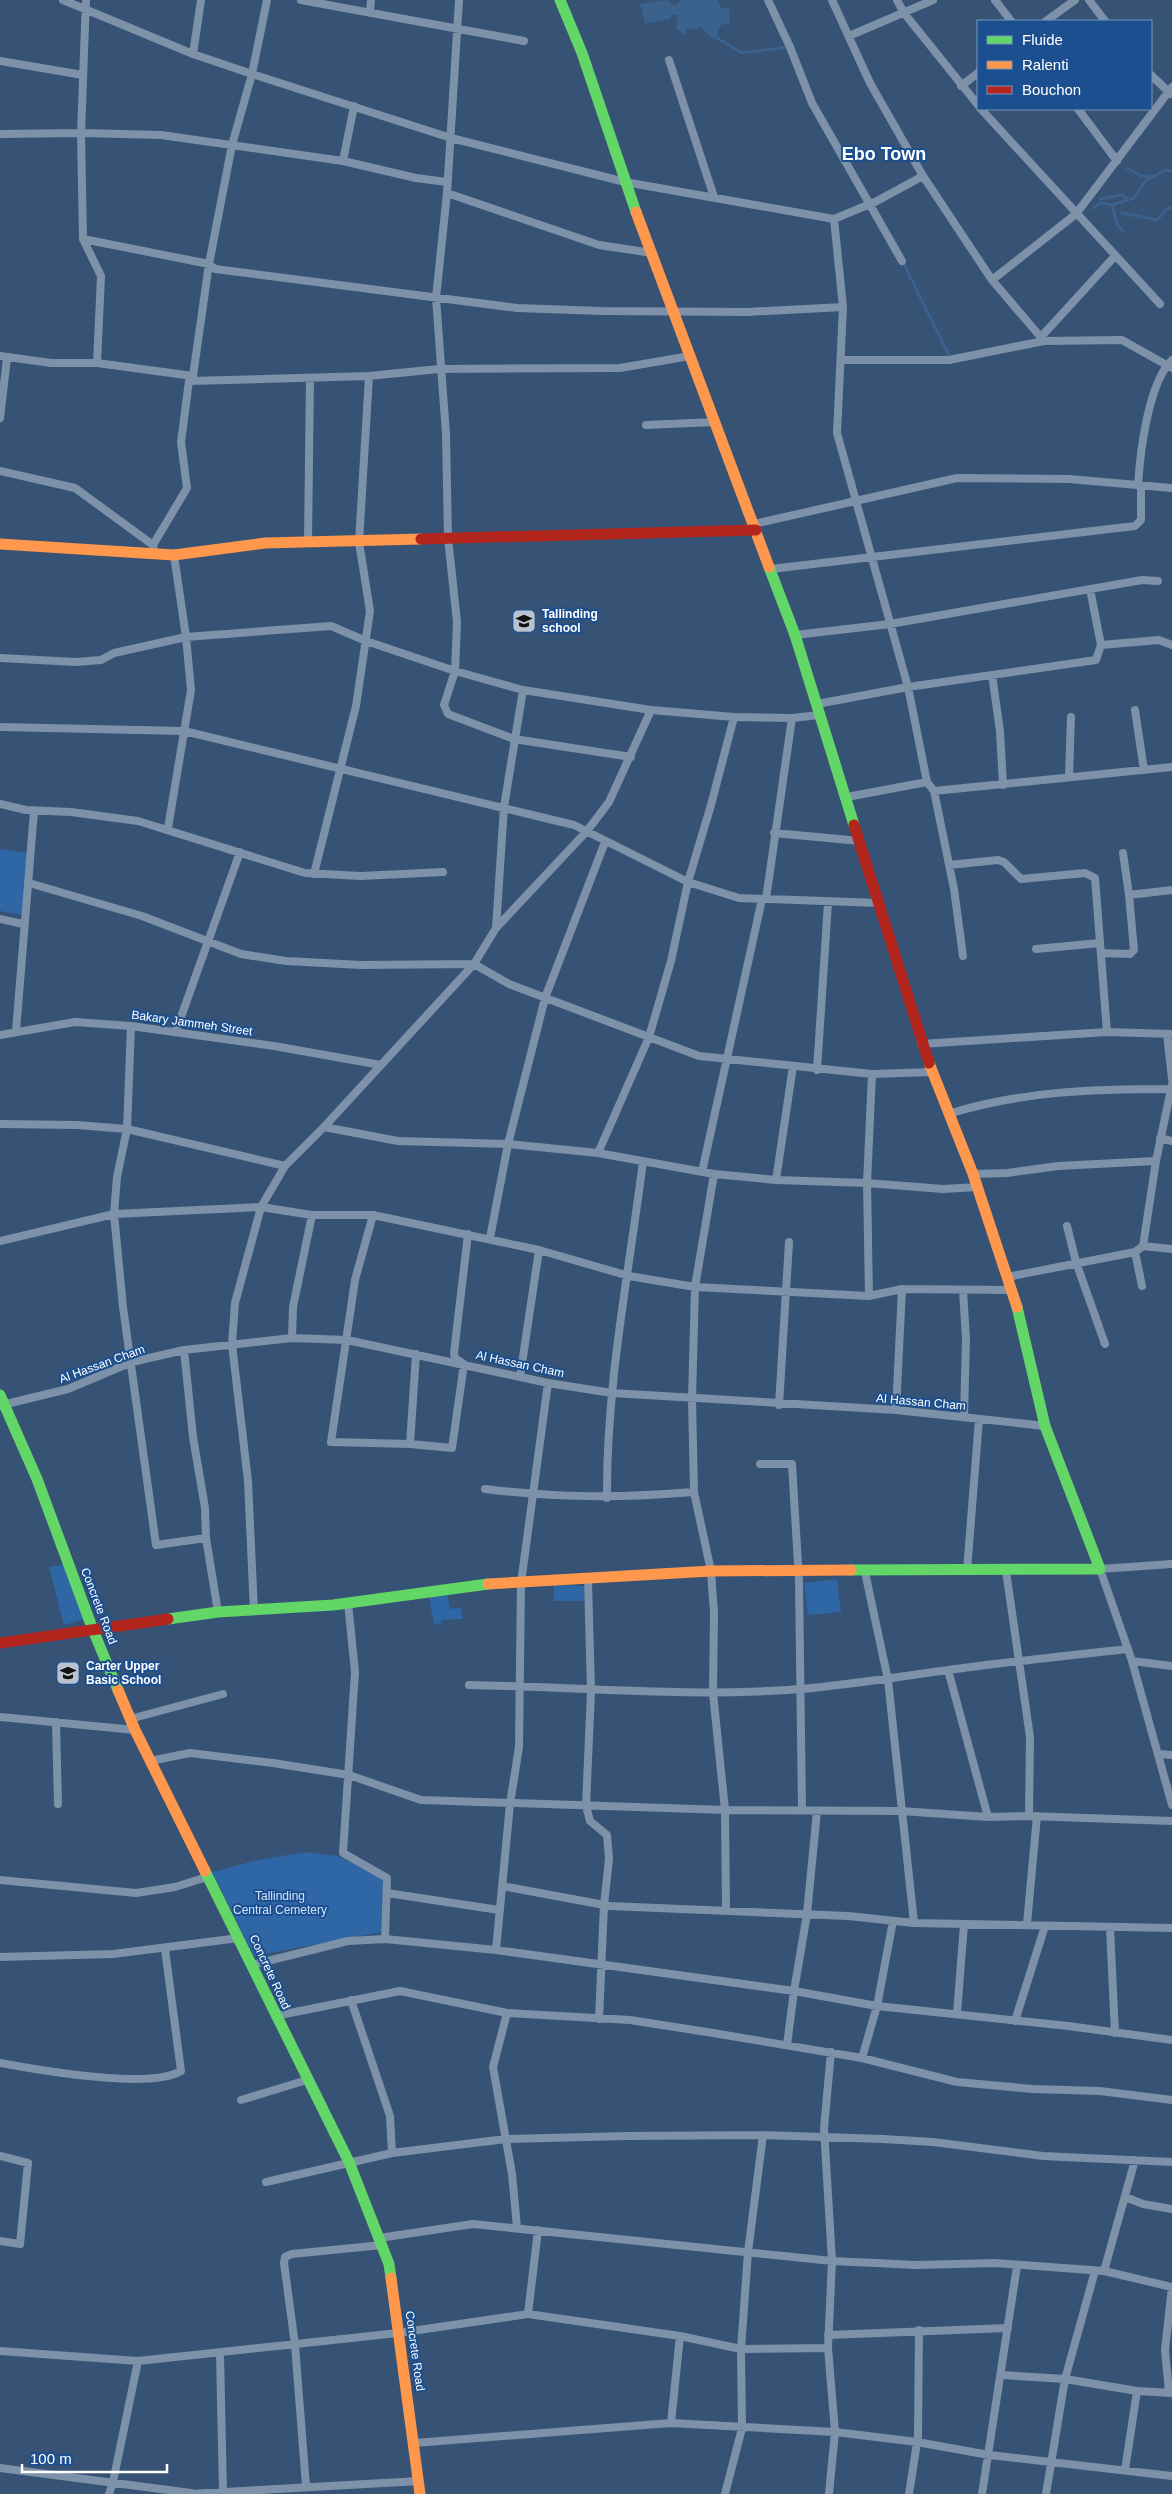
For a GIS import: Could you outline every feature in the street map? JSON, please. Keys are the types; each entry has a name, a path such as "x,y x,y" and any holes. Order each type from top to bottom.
{"street":[{"path":"64,0 193,54 252,74 450,138 625,182 834,219 870,204 924,176"},
{"path":"86,0 81,133 82,239 101,276 97,363"},
{"path":"193,54 201,0"},
{"path":"154,550 186,488 181,442 209,264 232,145 252,74 267,0"},
{"path":"301,0 524,41"},
{"path":"370,13 371,0"},
{"path":"459,0 447,193 436,298 439,369 446,434 448,538 457,622 455,671 444,706 448,714 514,739 631,757"},
{"path":"560,0 582,53 625,182 796,635 818,710 847,796 921,1044 978,1187 1012,1290 1025,1336 1045,1426 1100,1569 1132,1660 1172,1805"},
{"path":"768,0 790,47 812,103 902,261"},
{"path":"832,0 870,83 924,176 992,280 1043,339"},
{"path":"897,0 904,13 977,104"},
{"path":"849,36 933,0"},
{"path":"995,0 1010,20"},
{"path":"1047,20 1075,0"},
{"path":"1089,0 1104,20"},
{"path":"669,60 714,197"},
{"path":"0,61 83,75"},
{"path":"962,86 977,74"},
{"path":"992,280 1076,214 1171,92 1152,76"},
{"path":"343,162 354,106"},
{"path":"982,110 1160,304"},
{"path":"1079,110 1117,161"},
{"path":"0,134 81,133 161,135 343,162 416,178 447,182"},
{"path":"447,193 599,245 652,253"},
{"path":"834,219 843,307 842,360 836,433 908,687 927,782 934,791 949,865 963,956"},
{"path":"82,239 209,264 215,269 517,308 602,311 747,312 843,307"},
{"path":"1043,339 1115,256"},
{"path":"771,569 1135,526 1141,520 1139,486 1141,446 1156,390 1170,364 1122,340 1043,339 949,360 842,360"},
{"path":"0,418 3,357 52,363 97,363 191,379 369,376 439,369 620,368 690,356"},
{"path":"314,874 356,706 370,611 359,542 369,376"},
{"path":"308,542 310,378"},
{"path":"646,425 715,422"},
{"path":"0,471 76,488 154,550"},
{"path":"0,544 154,550 174,555 265,543 359,542 755,527 854,501 957,478 1069,479 1172,488"},
{"path":"168,828 191,690 186,637 174,555"},
{"path":"796,635 890,624 1142,580 1158,581"},
{"path":"0,658 76,662 102,660 114,653 186,637 331,626 366,641 455,671 523,690 651,710 734,717 792,718 908,687 1096,660 1101,645 1090,589"},
{"path":"1101,645 1159,640 1172,645"},
{"path":"992,675 1000,731 1003,785"},
{"path":"496,928 504,807 523,690"},
{"path":"254,1611 248,1481 232,1344 235,1303 261,1207 285,1166 324,1127 474,964 496,928 587,831 609,802 651,710"},
{"path":"1135,710 1144,770"},
{"path":"598,1153 649,1037 671,961 688,882 734,717"},
{"path":"702,1172 764,899 792,718"},
{"path":"1069,776 1071,718"},
{"path":"0,727 184,731 574,825 688,882 739,898 879,904"},
{"path":"934,791 1172,767"},
{"path":"847,796 927,782"},
{"path":"0,804 34,811 71,812 138,821 168,828 314,874 360,876 443,872"},
{"path":"16,1031 23,924 34,811"},
{"path":"774,833 860,841"},
{"path":"490,1238 508,1144 545,998 605,842"},
{"path":"176,1032 240,852"},
{"path":"1101,953 1132,953 1134,948 1130,895 1123,853"},
{"path":"949,865 998,860 1004,862 1021,879 1085,873 1095,878 1106,1032"},
{"path":"28,883 142,916 240,954 286,961 362,965 474,964 509,984 699,1056 817,1070 872,1074 932,1072"},
{"path":"1130,895 1172,890"},
{"path":"817,1070 828,903"},
{"path":"0,919 23,924"},
{"path":"1036,949 1100,943"},
{"name":"Bakary Jammeh Street","path":"0,1035 75,1022 131,1026 381,1065"},
{"path":"131,1026 127,1129 117,1178 114,1214 123,1307 156,1545 206,1538"},
{"path":"921,1044 1106,1032 1170,1034 1172,1079"},
{"path":"776,1180 793,1066"},
{"path":"869,1296 867,1183 872,1074"},
{"path":"948,1114 1032,1094 1087,1089 1171,1086 1160,1138 1143,1246"},
{"path":"0,1124 77,1125 127,1129 285,1166"},
{"path":"324,1127 398,1141 508,1144 598,1153 714,1174 776,1180 867,1183 944,1189 978,1187"},
{"path":"1160,1138 1172,1142"},
{"path":"973,1174 1007,1173 1058,1166 1156,1161"},
{"path":"607,1498 607,1456 612,1393 643,1162"},
{"path":"714,1174 695,1287 692,1399 694,1492 710,1571 714,1612 713,1693 725,1810 726,1909"},
{"path":"0,1241 114,1214 261,1207 312,1215 373,1215 490,1238 629,1276 695,1287 869,1296 902,1289 1012,1290"},
{"path":"292,1338 293,1307 312,1215"},
{"path":"373,1215 355,1280 331,1442 410,1444 452,1448 464,1364 455,1358 454,1353 468,1234"},
{"path":"1067,1226 1076,1262 1104,1344"},
{"path":"779,1405 788,1293 789,1242"},
{"path":"1007,1277 1135,1252 1143,1246 1172,1249"},
{"path":"520,1376 539,1250"},
{"path":"1135,1252 1142,1286"},
{"path":"896,1410 902,1289"},
{"path":"963,1290 966,1339 964,1416"},
{"name":"Al Hassan Cham","path":"1,1402 68,1389 132,1362 184,1350 292,1338 347,1340 548,1383 612,1393 779,1405 896,1410 1045,1426"},
{"path":"184,1350 194,1437 206,1508 206,1538 218,1612"},
{"path":"410,1444 416,1354"},
{"path":"496,1950 510,1804 519,1747 521,1583 548,1383"},
{"name":"Concrete Road","path":"1,1402 37,1479 93,1630 132,1725 349,2162 389,2264 420,2494"},
{"path":"967,1571 979,1419"},
{"path":"760,1464 792,1464 799,1581 802,1810"},
{"path":"485,1489 533,1495 607,1498 694,1492"},
{"path":"0,1643 218,1612 348,1603 472,1585 588,1580 710,1571 1006,1571 1100,1569 1172,1564"},
{"path":"1006,1571 1030,1737 1033,1816 1028,1924"},
{"path":"865,1572 888,1680 914,1922"},
{"path":"588,1580 591,1691 586,1806 590,1821 607,1835 609,1859 604,1905 599,2018"},
{"path":"348,1603 355,1672 343,1853 387,1878 385,1939"},
{"path":"469,1685 520,1686 591,1691 713,1693 800,1689 888,1680 1020,1660 1128,1649"},
{"path":"1132,1660 1172,1666"},
{"path":"948,1670 988,1817"},
{"path":"0,1716 56,1722 132,1725 223,1694"},
{"path":"56,1722 58,1804"},
{"path":"150,1761 190,1753 349,1775 421,1800 725,1810 901,1811 988,1817 1033,1816 1172,1821"},
{"path":"1159,1754 1172,1755"},
{"path":"787,2045 807,1914 817,1810"},
{"path":"0,1880 136,1893 175,1887 206,1877"},
{"path":"502,1886 604,1905 726,1909 914,1922 1172,1928"},
{"path":"387,1893 499,1910"},
{"path":"862,2058 877,2006 893,1921"},
{"path":"957,2014 964,1924"},
{"path":"1015,2021 1045,1926"},
{"path":"1110,1928 1115,2033"},
{"path":"0,1958 113,1954 165,1949 239,1938"},
{"path":"251,1965 348,1941 385,1939 496,1950 601,1966 794,1991 877,2006 1172,2040"},
{"path":"0,2063 37,2070 132,2079 162,2077 181,2071 165,1949"},
{"path":"275,2016 400,1991 507,2013 630,2020 831,2052 957,2082 1004,2087 1100,2091 1172,2100"},
{"path":"351,2000 390,2116 392,2153"},
{"path":"507,2013 493,2068 512,2174 518,2228"},
{"path":"830,2494 835,2432 828,2348 832,2261 825,2117 831,2052"},
{"path":"240,2100 307,2080"},
{"path":"725,2494 742,2428 741,2349 748,2252 763,2135"},
{"path":"266,2182 392,2153 506,2139 763,2135 933,2142 1042,2156 1172,2162"},
{"path":"0,2156 28,2163 20,2244 0,2242"},
{"path":"1104,2271 1135,2160"},
{"path":"1124,2197 1144,2204 1172,2209"},
{"path":"306,2486 295,2345 284,2264 285,2257 292,2254 380,2242 473,2224 832,2261 917,2266 995,2263 1104,2271 1172,2287 1165,2350 1171,2393 1137,2391 1065,2379 1002,2375"},
{"path":"528,2314 538,2230"},
{"path":"982,2494 1002,2375 1017,2266"},
{"path":"1046,2494 1065,2379 1095,2271"},
{"path":"0,2351 138,2361 220,2354 398,2333 528,2314 680,2336 741,2349 828,2348"},
{"path":"828,2335 1008,2328"},
{"path":"910,2494 917,2442 919,2330"},
{"path":"671,2423 680,2336"},
{"path":"220,2354 223,2492"},
{"path":"109,2494 138,2361"},
{"path":"1125,2470 1137,2391"},
{"path":"414,2443 671,2423 835,2432 917,2442 989,2455 1172,2476"},
{"path":"0,2468 190,2494 419,2481"},
{"path":"134,2485 136,2494"}],"green space":[{"path":"0,849 28,853 22,915 0,911"},
{"path":"67,1564 89,1618 64,1625 49,1567"},
{"path":"837,1579 841,1612 808,1615 804,1583"},
{"path":"554,1585 584,1586 584,1601 554,1601"},
{"path":"447,1594 450,1609 461,1607 463,1619 441,1620 442,1623 434,1625 429,1597"},
{"name":"Tallinding Central Cemetery","path":"305,1852 338,1856 383,1879 381,1932 254,1956 212,1872 258,1860"}],"shaded area":[{"path":"667,0 674,6 681,0 718,0 721,8 729,8 730,26 725,23 719,27 717,38 713,39 700,27 695,30 687,28 686,36 676,28 677,15 672,15 670,19 645,24 640,4"}],"waterway":[{"path":"717,38 742,53 789,47"},
{"path":"1127,168 1141,176 1154,177"},
{"path":"1093,208 1101,203 1112,205 1134,198 1146,180 1166,170 1172,171"},
{"path":"1100,199 1123,195 1128,200"},
{"path":"1112,205 1118,226 1123,231"},
{"path":"1122,213 1157,220 1167,209 1172,207"},
{"path":"903,262 951,359"}],"traffic: fast":[{"path":"560,0 582,53 636,212"},
{"path":"769,567 795,635 854,825"},
{"path":"851,1570 1100,1569 1045,1426 1017,1307"},
{"path":"0,1395 37,1479 93,1630 118,1690"},
{"path":"168,1619 218,1612 333,1605 488,1584"},
{"path":"205,1871 349,2162 389,2264 391,2278"}],"traffic: slow":[{"path":"636,212 769,567"},
{"path":"0,544 174,555 265,543 421,539"},
{"path":"929,1063 973,1174 1017,1307"},
{"path":"488,1584 711,1571 851,1570"},
{"path":"118,1690 135,1730 205,1871"},
{"path":"391,2278 420,2494"}],"traffic: jam":[{"path":"421,539 756,530"},
{"path":"854,825 929,1063"},
{"path":"0,1643 168,1619"}],"place":[{"name":"Tallinding school","path":"524,621"},
{"name":"Carter Upper Basic School","path":"68,1673"}],"district":[{"name":"Ebo Town","path":"884,154"}]}
